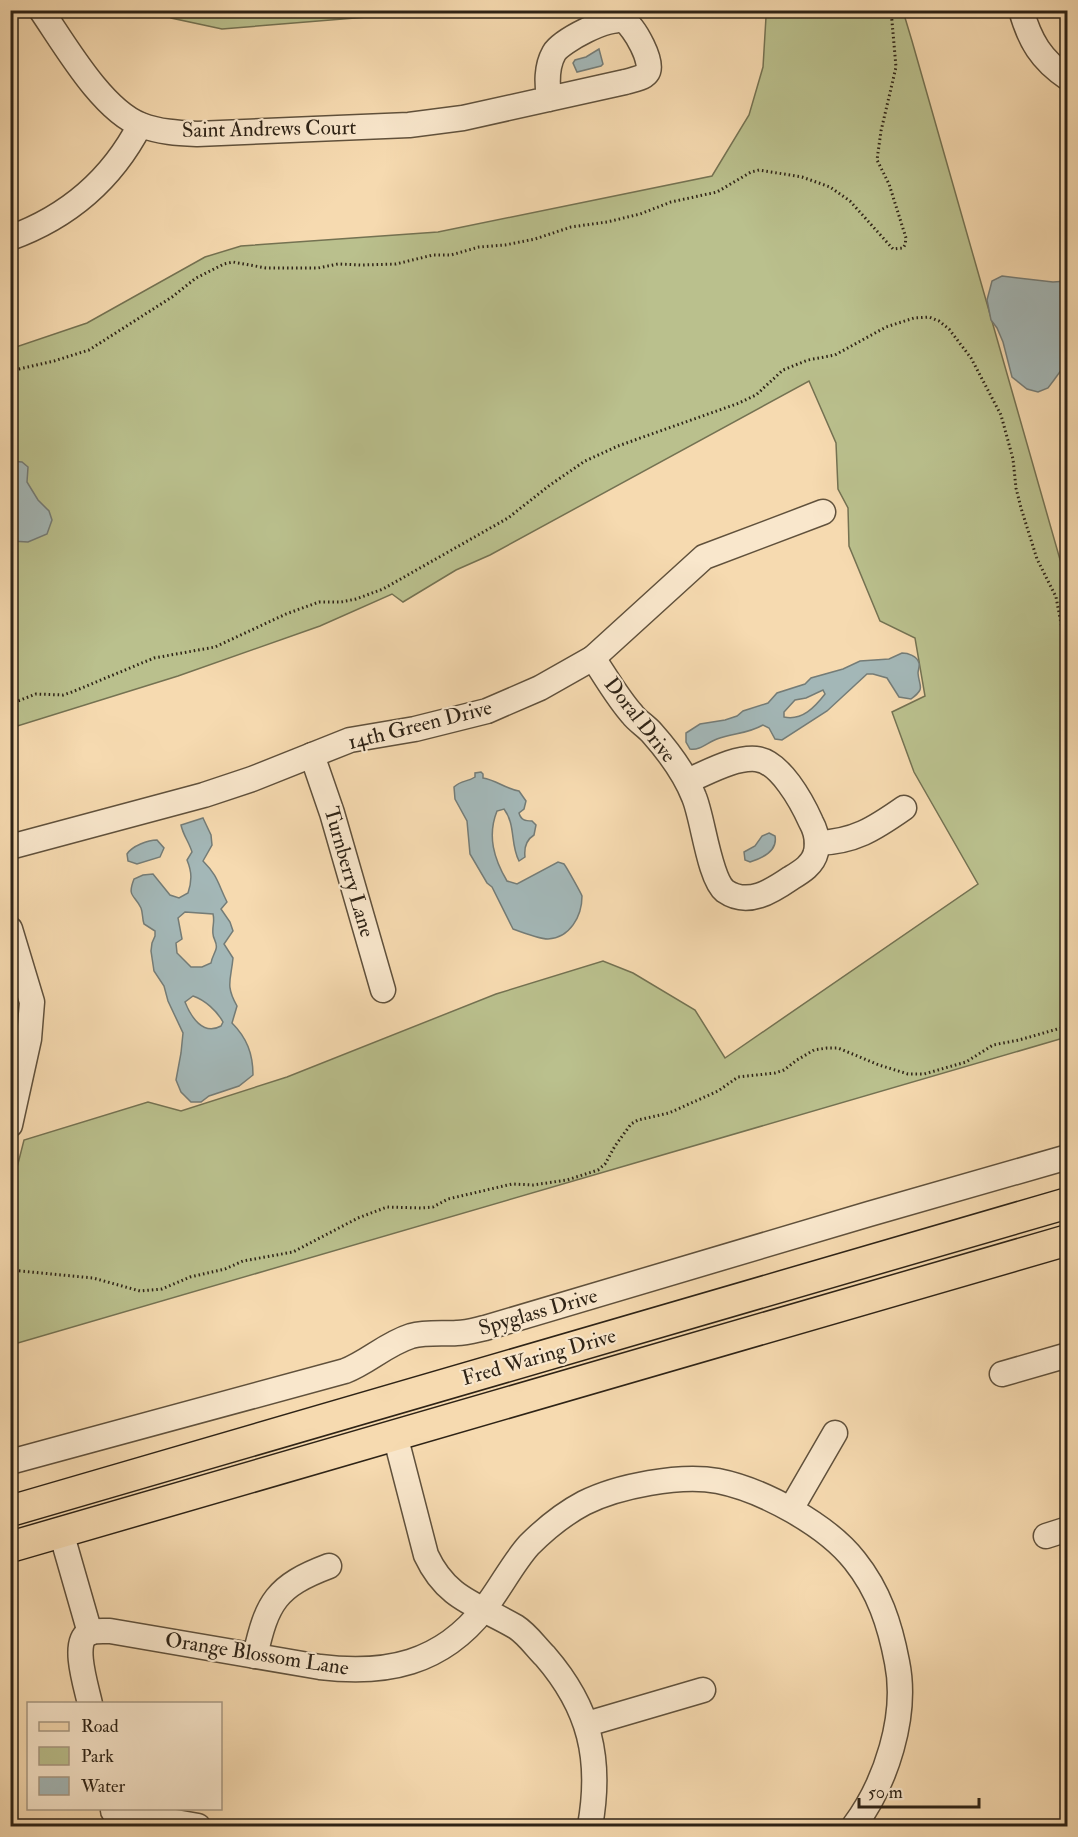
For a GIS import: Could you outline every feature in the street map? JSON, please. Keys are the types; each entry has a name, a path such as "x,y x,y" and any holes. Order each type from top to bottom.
{"main road":[{"name":"Fred Waring Drive","path":"10,1511 1068,1203"},
{"name":"Fred Waring Drive","path":"10,1547 1068,1240"},
{"path":"395,1435 394,1426 401,1417 523,1380 606,1338"},
{"path":"10,1530 87,1507 146,1472"}],"street":[{"name":"Saint Andrews Court","path":"41,10 103,98 140,124 167,131 196,134 409,125 463,118 549,99"},
{"path":"1021,10 1032,43 1054,69 1068,78"},
{"path":"10,238 34,228 85,196 106,177 140,124"},
{"name":"14th Green Drive","path":"10,847 204,795 252,779 350,740 415,729 488,711 540,688 593,658 704,557 823,512"},
{"name":"Doral Drive","path":"593,658 622,702 651,732 687,781 696,800 719,884 740,898 769,893 810,863 816,854 817,843 814,828 806,812 783,776 765,761 743,760 687,781"},
{"name":"Turnberry Lane","path":"312,754 332,813 383,990"},
{"path":"817,843 835,842 859,836 904,808"},
{"path":"10,929 32,1002 28,1039 10,1125"},
{"name":"Spyglass Drive","path":"10,1462 345,1371 358,1366 390,1344 412,1335 438,1332 459,1333 485,1328 1068,1157"},
{"path":"1002,1374 1068,1355"},
{"path":"791,1509 835,1433"},
{"path":"395,1435 426,1554 434,1572 452,1592 483,1611 518,1628 559,1673 576,1700 587,1724 593,1756 594,1781 590,1827"},
{"name":"Orange Blossom Lane","path":"88,1634 110,1631 350,1671 400,1666 424,1658 450,1643 483,1611 528,1546 582,1504 608,1493 648,1484 692,1480 718,1481 791,1509 834,1539 855,1561 886,1614 900,1677 898,1713 889,1759 876,1789 854,1827"},
{"path":"61,1532 88,1634 82,1640 80,1653 90,1702"},
{"path":"255,1656 265,1616 276,1599 290,1584 303,1576 329,1566"},
{"path":"587,1724 703,1690"},
{"path":"113,1810 198,1827"}],"path":[{"path":"10,371 89,350 172,297 196,278 224,264 233,262 266,268 396,264 433,255 451,255 479,247 505,245 572,227 640,214 671,202 717,192 751,172 759,170 802,177 830,188 850,201 893,249 903,248 906,238 889,184 877,160 881,130 896,67 891,10"},
{"path":"10,704 36,694 63,695 154,658 215,647 286,614 319,602 356,599 383,589 508,518 585,461 618,446 739,403 756,395 783,370 808,360 835,355 886,327 914,318 929,317 939,321 958,340 1000,415 1014,459 1016,489 1021,508 1038,559 1056,597 1068,660"},
{"path":"10,1270 93,1278 140,1291 162,1288 190,1277 225,1269 243,1261 293,1252 358,1218 387,1207 433,1207 448,1199 512,1184 533,1185 567,1180 598,1170 605,1164 631,1124 638,1120 669,1113 718,1091 738,1077 784,1070 797,1059 814,1050 838,1048 898,1071 908,1074 924,1074 966,1062 993,1045 1068,1026"}],"green space":[{"path":"165,11 410,11 404,14 222,29 171,18"},
{"path":"763,11 903,11 912,41 1067,584 1067,1037 11,1345 11,1191 24,1140 148,1102 181,1111 287,1077 496,994 603,961 633,973 695,1010 725,1058 978,884 914,772 892,712 925,696 915,638 880,621 849,546 848,508 838,489 836,443 809,381 490,555 456,570 403,602 392,594 320,626 178,676 11,728 10,349 87,323 205,257 241,246 438,232 712,176 749,115 763,67 766,17"}],"water":[{"path":"599,49 603,64 577,72 573,63 575,60 586,57"},
{"path":"1002,276 1053,282 1067,281 1067,355 1062,369 1048,388 1038,392 1027,389 1012,377 1003,342 991,320 987,300 992,281"},
{"path":"11,461 22,462 28,467 27,482 38,500 49,511 52,520 47,534 28,542 11,541"},
{"path":"902,653 912,655 918,661 920,690 911,699 899,697 887,678 867,674 827,711 782,740 775,739 769,728 763,725 717,739 697,749 690,749 686,742 686,733 700,724 737,716 743,711 768,703 777,693 805,684 811,678 843,669 860,661 889,659","holes":["823,690 825,694 802,715 784,717 784,712 795,700 806,698"]},
{"path":"481,772 483,778 519,791 526,801 520,815 524,820 532,821 536,825 534,835 526,844 525,857 519,861 508,815 504,809 497,811 492,838 493,847 507,881 517,884 558,862 564,864 581,894 580,911 577,918 563,935 545,939 513,929 492,887 487,883 470,854 467,821 455,799 454,787 475,777 475,773"},
{"path":"203,818 211,835 212,845 203,861 215,876 227,902 221,909 233,931 224,944 233,958 230,987 237,1006 232,1023 242,1034 253,1067 253,1075 239,1086 209,1096 201,1102 191,1102 181,1092 176,1080 183,1033 168,1001 164,986 154,971 151,951 155,931 144,924 141,908 131,892 134,879 153,874 170,895 179,898 188,893 191,876 187,860 192,852 181,825","holes":["185,912 213,914 216,949 211,963 202,967 191,967 177,953 176,943 182,939 178,918","193,996 214,1010 223,1022 221,1026 209,1029 194,1019 185,1002"]},
{"path":"769,833 775,836 772,850 750,862 745,860 744,852 755,846 762,836"},
{"path":"157,840 164,848 160,857 137,864 128,861 127,854 133,848 145,842"}]}
